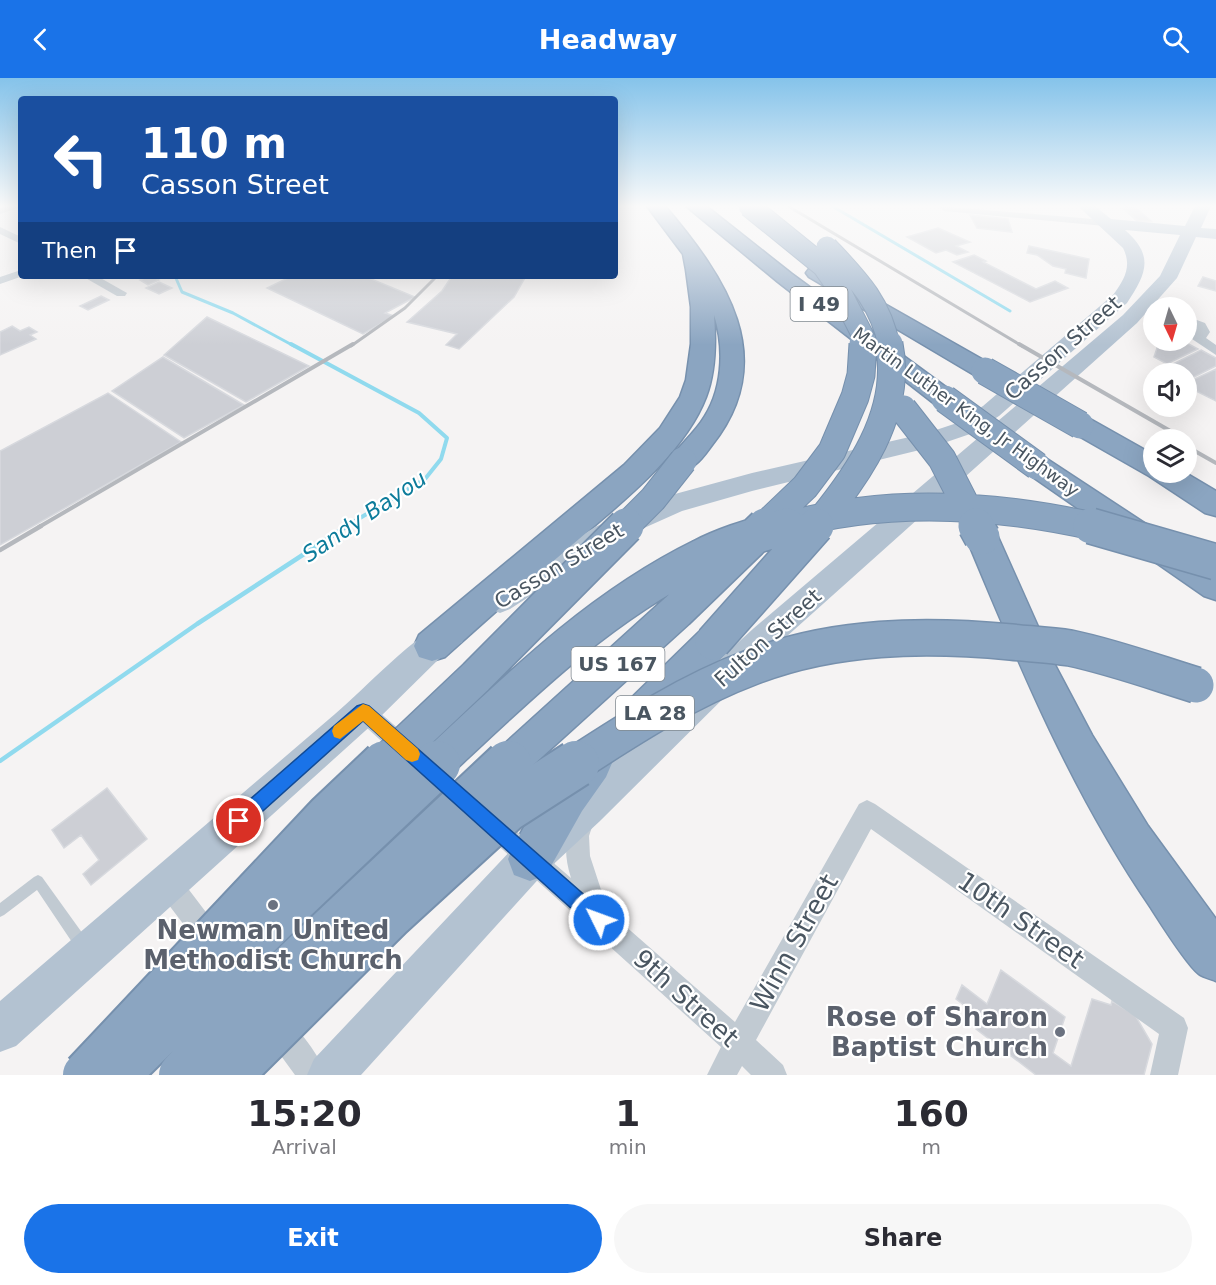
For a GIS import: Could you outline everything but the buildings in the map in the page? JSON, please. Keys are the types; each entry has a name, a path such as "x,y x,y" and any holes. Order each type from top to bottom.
{"highway":[{"path":"86,1075 329,817 468,685 653,500 709,432 727,397 733,354 724,312 714,287 693,253"},
{"path":"432,646 626,480 685,416 693,396 702,357 700,285 693,253"},
{"path":"760,253 768,274 817,318 903,409 942,459 982,537 1061,715 1107,800 1174,903 1216,957"},
{"name":"Martin Luther King, Jr Highway","path":"779,253 954,394 1047,460 1216,587"},
{"path":"785,253 830,282 1143,462"},
{"name":"US 167","path":"182,1075 224,1031 435,830 686,602 805,487 832,451 855,397 861,375 864,353 862,334 839,289 823,266 796,253"},
{"path":"530,859 585,770 713,642 842,497 884,421 892,391 893,355 888,330 867,287 834,253"},
{"name":"Martin Luther King, Jr Highway","path":"1047,460 1216,561"},
{"path":"1179,483 1216,505"},
{"path":"116,1075 259,932 500,704 602,619 662,578 701,558 770,530 805,522 879,511 950,507 1024,513 1096,526 1216,561"},
{"name":"LA 28","path":"229,1075 390,915 506,809 658,711 751,667 796,652 850,643 901,637 965,638 1068,648 1118,660 1216,692"}],"main road":[{"name":"Casson Street","path":"0,1030 363,711 432,646 605,534 673,504 753,482 932,439 965,428 991,411 1120,299 1134,282 1139,262 1133,253"},
{"name":"Fulton Street","path":"330,1075 530,859 765,637 1130,319 1168,278 1184,253"}],"street":[{"path":"0,281 18,274"},
{"path":"94,279 121,293"},
{"path":"1197,324 1201,326 1204,332 1197,334"},
{"path":"1197,340 1216,351"},
{"name":"9th Street","path":"363,711 773,1075"},
{"name":"9th Street","path":"586,808 577,837 579,856 585,886 599,920"},
{"name":"10th Street","path":"867,812 1174,1028 1164,1075"},
{"name":"Winn Street","path":"721,1075 867,812"},
{"path":"168,883 313,1075"}],"lane":[{"path":"0,911 38,881 88,952"}],"waterway":[{"path":"911,253 1010,311"},
{"name":"Sandy Bayou","path":"176,279 182,292 233,313 294,346"},
{"name":"Sandy Bayou","path":"291,344 419,413 447,438 441,459 425,479 345,527"},
{"name":"Sandy Bayou","path":"0,761 197,624 347,526"}],"railway":[{"path":"866,253 1022,346"},
{"path":"351,346 405,308 434,279"},
{"path":"39,527 353,344"},
{"path":"1019,344 1167,429"},
{"path":"1197,452 1216,463"},
{"path":"0,550 41,526"}],"slow traffic":[{"path":"340,731 363,711 412,754"}],"place":[{"name":"Newman United Methodist Church","path":"273,905"},
{"name":"Rose of Sharon Baptist Church","path":"1060,1032"}],"route":[{"path":"239,821 363,711 599,920"}]}
